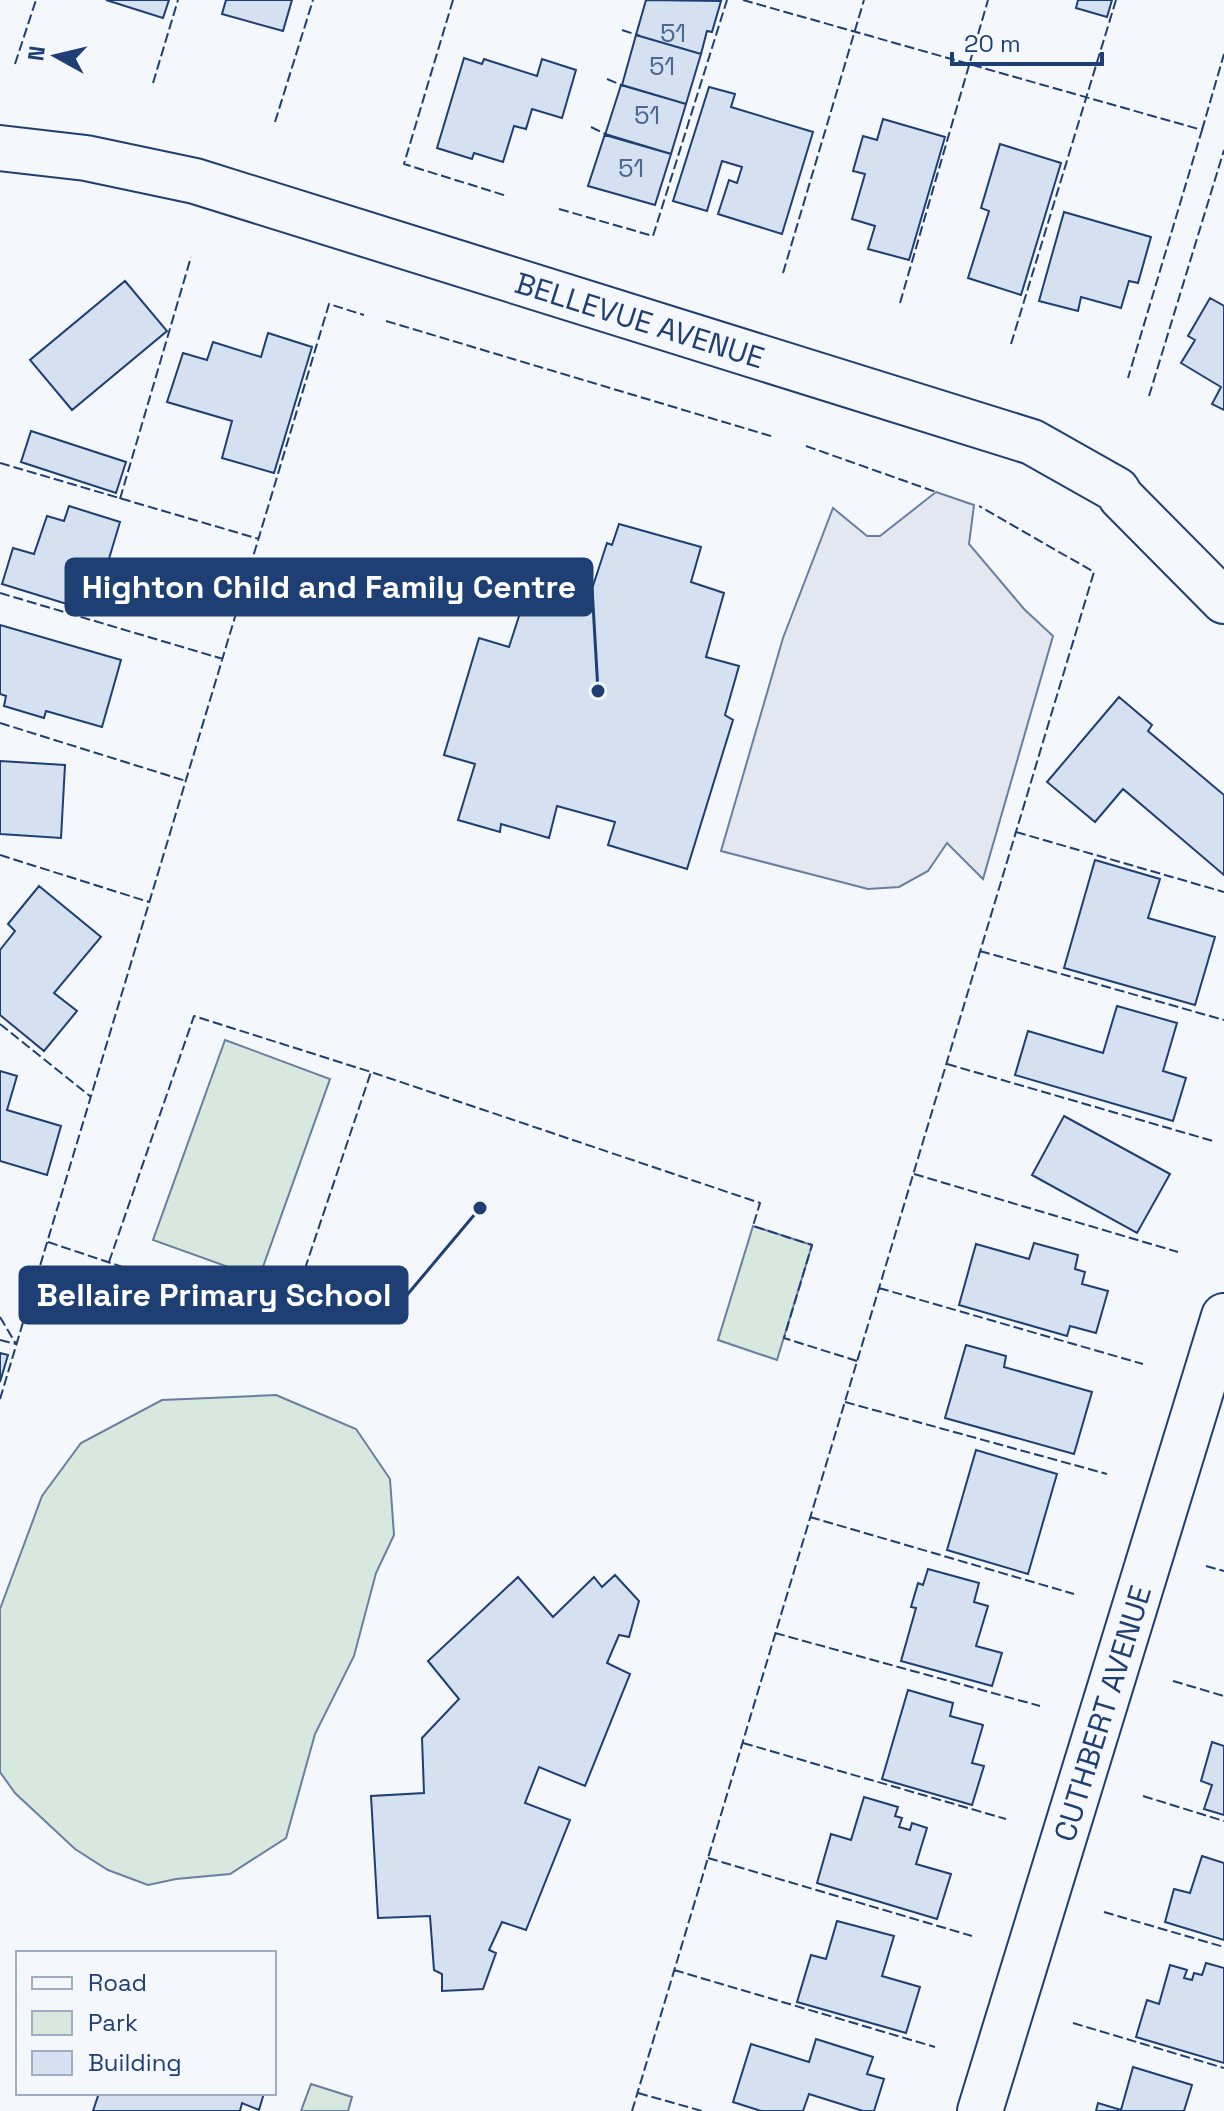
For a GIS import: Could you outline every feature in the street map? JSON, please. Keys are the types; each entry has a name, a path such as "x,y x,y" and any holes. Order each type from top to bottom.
{"street":[{"name":"BELLEVUE AVENUE","path":"2,154 86,158 195,181 1032,442 1117,490 1224,601"},
{"name":"CUTHBERT AVENUE","path":"980,2111 1224,1316"}],"green space":[{"path":"225,1040 330,1079 259,1278 153,1240"},
{"path":"753,1226 812,1245 777,1360 718,1340"},
{"path":"276,1395 356,1429 390,1479 394,1535 376,1573 354,1656 315,1734 286,1838 230,1874 148,1885 108,1870 75,1849 15,1793 0,1772 0,1609 42,1496 81,1443 162,1400"},
{"path":"311,2084 352,2097 348,2111 301,2111"}],"shaded area":[{"path":"936,492 974,505 969,544 1024,609 1053,636 983,879 947,843 928,871 899,887 868,889 721,851 783,638 833,508 867,536 880,536"}],"building":[{"path":"106,0 169,0 163,18"},
{"path":"226,0 292,0 283,31 222,14"},
{"path":"646,0 721,1 712,32 707,31 701,54 636,35"},
{"path":"1078,0 1112,0 1107,17 1076,8"},
{"path":"636,35 701,54 686,104 622,85"},
{"path":"464,58 482,64 484,59 537,76 542,59 576,70 562,118 532,109 526,129 514,126 503,162 474,153 472,159 437,148"},
{"path":"621,85 686,104 671,154 605,135"},
{"path":"709,87 735,94 731,107 813,132 782,234 718,214 729,180 737,183 742,167 722,161 707,211 673,201"},
{"path":"883,119 945,137 909,260 868,249 875,226 852,219 865,174 853,171 863,136 877,140"},
{"path":"605,134 671,154 655,205 588,186"},
{"path":"1000,144 1061,163 1021,295 968,278 989,211 981,208"},
{"path":"1064,212 1151,237 1138,283 1129,281 1121,308 1081,297 1078,311 1039,301"},
{"path":"125,281 167,331 72,410 30,360"},
{"path":"1210,298 1224,306 1224,410 1212,404 1221,387 1181,363 1195,340 1188,336"},
{"path":"268,333 312,347 274,473 222,458 232,421 167,402 183,353 207,360 213,342 261,357"},
{"path":"31,431 126,462 116,493 21,462"},
{"path":"69,506 120,522 93,612 2,584 13,548 34,554 47,516 64,521"},
{"path":"619,524 701,547 691,582 724,593 706,657 739,666 725,715 733,720 687,869 608,845 615,822 557,806 549,838 501,824 500,832 458,820 475,764 444,755 479,638 509,647 531,579 590,595 607,543 612,545"},
{"path":"0,625 121,660 102,727 46,711 44,718 4,706 6,696 0,694"},
{"path":"1119,697 1152,725 1148,731 1224,795 1224,875 1123,789 1095,822 1047,782"},
{"path":"0,761 65,765 61,838 0,834"},
{"path":"1095,860 1160,879 1148,918 1215,937 1195,1005 1064,968"},
{"path":"39,886 101,937 54,993 77,1011 44,1051 0,1015 0,950 15,931 8,924"},
{"path":"1117,1006 1177,1023 1163,1071 1186,1078 1173,1121 1015,1075 1028,1031 1103,1053"},
{"path":"0,1071 17,1076 7,1110 61,1126 47,1175 0,1161"},
{"path":"1064,1116 1170,1174 1137,1233 1032,1175"},
{"path":"1034,1243 1078,1255 1075,1269 1085,1272 1082,1284 1108,1291 1096,1333 1070,1326 1067,1336 959,1305 976,1244 1029,1259"},
{"path":"966,1345 1006,1356 1004,1367 1092,1392 1074,1454 945,1418"},
{"path":"0,1353 8,1355 0,1382"},
{"path":"976,1450 1057,1474 1028,1574 947,1550"},
{"path":"928,1569 979,1583 974,1602 988,1606 976,1646 1002,1653 992,1686 901,1661 916,1608 911,1607 918,1583 923,1585"},
{"path":"615,1575 639,1601 629,1637 619,1635 607,1663 630,1674 585,1786 539,1767 525,1803 570,1820 526,1930 502,1922 489,1950 496,1953 483,1989 442,1991 442,1974 434,1970 430,1916 378,1918 371,1796 424,1793 422,1738 459,1699 428,1661 518,1577 553,1617 594,1577 602,1587"},
{"path":"908,1690 953,1703 950,1716 983,1725 972,1763 984,1766 972,1805 882,1779"},
{"path":"1212,1742 1224,1746 1224,1815 1204,1809 1212,1785 1201,1781"},
{"path":"864,1797 898,1807 895,1816 902,1818 899,1827 910,1830 912,1823 927,1828 916,1864 951,1874 937,1919 817,1883 831,1834 851,1840"},
{"path":"1202,1856 1224,1863 1224,1940 1165,1922 1174,1889 1190,1893"},
{"path":"837,1921 894,1936 882,1976 920,1987 906,2033 797,2002 811,1955 826,1959"},
{"path":"1206,1963 1224,1968 1224,2063 1136,2037 1147,2000 1159,2004 1170,1965 1187,1970 1184,1978 1192,1980 1194,1973 1202,1975"},
{"path":"816,2039 873,2057 867,2074 884,2079 874,2111 863,2111 809,2094 803,2111 761,2111 733,2102 751,2044 809,2062"},
{"path":"1133,2067 1192,2085 1184,2111 1096,2111 1098,2103 1121,2110"},
{"path":"98,2095 263,2095 259,2110 242,2103 240,2111 93,2111"}],"fence":[{"path":"15,64 36,0"},
{"path":"153,83 178,0"},
{"path":"275,122 313,0"},
{"path":"453,0 404,164 507,196"},
{"path":"559,209 653,236 727,0"},
{"path":"743,0 1202,130 1128,378"},
{"path":"783,273 864,0"},
{"path":"900,303 988,0"},
{"path":"1011,344 1116,0"},
{"path":"622,30 640,36"},
{"path":"1202,130 1224,54"},
{"path":"607,79 624,86"},
{"path":"591,127 609,136"},
{"path":"1149,396 1224,150"},
{"path":"120,499 191,257"},
{"path":"0,1399 329,304 364,315"},
{"path":"386,321 774,437"},
{"path":"806,446 936,492"},
{"path":"0,463 259,539"},
{"path":"632,2111 1094,572 979,506"},
{"path":"0,593 223,659"},
{"path":"0,723 186,781"},
{"path":"1016,832 1224,892"},
{"path":"0,855 149,902"},
{"path":"980,951 1224,1020"},
{"path":"109,1262 194,1016 371,1072"},
{"path":"0,1024 91,1097"},
{"path":"947,1064 1213,1141"},
{"path":"48,1242 287,1322 371,1072 760,1203 753,1226 812,1245 784,1338 857,1361"},
{"path":"914,1174 1178,1252"},
{"path":"879,1288 1143,1364"},
{"path":"0,1317 16,1344"},
{"path":"0,1340 16,1344"},
{"path":"845,1402 1107,1474"},
{"path":"810,1517 1074,1594"},
{"path":"1206,1566 1224,1571"},
{"path":"775,1633 1040,1706"},
{"path":"1173,1681 1224,1696"},
{"path":"743,1743 1006,1819"},
{"path":"1143,1796 1224,1821"},
{"path":"708,1858 972,1936"},
{"path":"1104,1912 1224,1947"},
{"path":"674,1970 935,2047"},
{"path":"1073,2023 1224,2068"},
{"path":"638,2093 702,2111"}],"place":[{"name":"Highton Child and Family Centre","path":"598,691"},
{"name":"Bellaire Primary School","path":"480,1208"}]}
